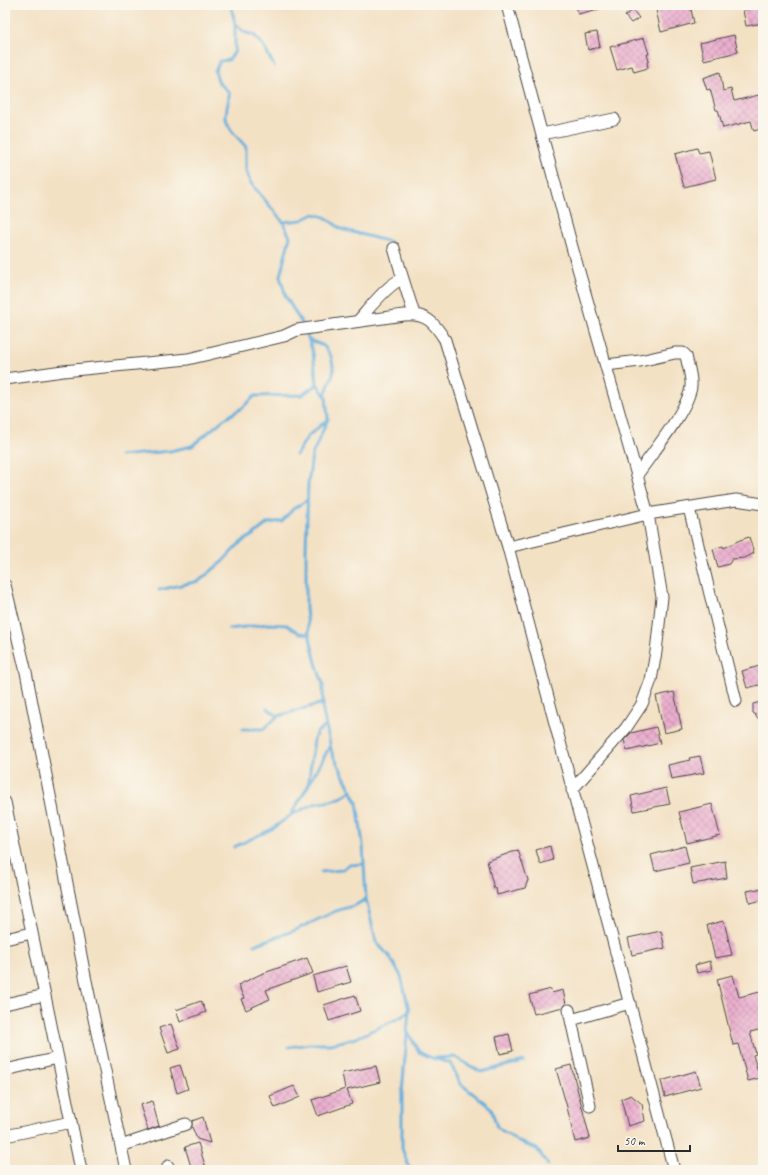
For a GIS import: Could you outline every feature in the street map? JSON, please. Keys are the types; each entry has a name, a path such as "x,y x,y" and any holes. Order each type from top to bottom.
{"street":[{"path":"508,5 572,247 648,514 662,597 656,652 651,680 642,704 626,728 572,790"},
{"path":"542,134 614,119"},
{"path":"394,248 414,314"},
{"path":"358,321 376,300 397,280 403,279"},
{"path":"5,379 63,371 188,359 284,336 297,330 414,314 424,316 436,327 445,340 508,547 674,1170"},
{"path":"606,365 640,361 675,353 686,356 691,385 690,394 674,422 637,475"},
{"path":"508,547 648,514 736,500 763,504"},
{"path":"689,508 736,701"},
{"path":"5,585 26,672 85,976 126,1170"},
{"path":"5,805 81,1170"},
{"path":"5,939 32,933"},
{"path":"5,1004 45,995"},
{"path":"590,1106 570,1015 630,1003"},
{"path":"5,1070 58,1058"},
{"path":"5,1136 71,1122"},
{"path":"121,1146 186,1124"}],"building":[{"path":"576,5 603,5 603,8 578,14"},
{"path":"655,5 690,5 694,23 661,32"},
{"path":"763,6 763,23 746,26 743,10"},
{"path":"633,10 639,18 631,23 625,16"},
{"path":"597,32 600,47 588,50 585,34"},
{"path":"734,35 738,52 704,60 700,43"},
{"path":"644,38 649,54 647,54 649,61 647,62 648,68 634,72 632,66 617,70 610,47"},
{"path":"720,72 723,91 731,89 734,101 763,94 763,128 754,131 751,121 723,128 710,89 707,90 703,78"},
{"path":"697,148 699,153 709,151 716,179 684,187 675,154"},
{"path":"749,537 754,553 745,558 732,559 729,564 718,567 713,549 723,546 724,548"},
{"path":"763,665 763,684 747,688 742,671"},
{"path":"674,692 682,729 664,733 656,696"},
{"path":"761,702 763,705 763,717 757,718 753,713 753,704"},
{"path":"656,727 660,743 627,751 624,740 631,733"},
{"path":"700,756 704,773 671,779 668,765"},
{"path":"666,788 670,804 634,811 631,796"},
{"path":"712,804 720,835 687,843 679,812"},
{"path":"550,846 553,860 540,864 536,850"},
{"path":"685,846 689,863 655,871 651,855"},
{"path":"518,850 528,880 525,888 497,895 487,861"},
{"path":"725,861 727,878 693,884 690,868"},
{"path":"763,888 763,900 750,903 747,891"},
{"path":"724,921 732,955 715,958 707,925"},
{"path":"661,931 665,948 632,955 628,938"},
{"path":"307,958 313,973 266,990 270,999 246,1010 241,999 244,998 238,985 261,974"},
{"path":"710,961 712,970 697,973 695,965"},
{"path":"346,966 351,982 317,992 313,976"},
{"path":"733,975 739,997 760,992 763,1003 763,1029 750,1032 756,1054 753,1055 760,1078 748,1081 738,1044 733,1045 717,979"},
{"path":"551,989 552,993 563,990 566,1004 563,1007 534,1014 529,995"},
{"path":"355,995 360,1011 329,1021 324,1005"},
{"path":"201,1001 206,1012 180,1022 176,1010"},
{"path":"171,1024 180,1049 168,1053 159,1028"},
{"path":"509,1034 513,1051 500,1054 496,1037"},
{"path":"180,1065 188,1089 177,1093 170,1068"},
{"path":"571,1065 590,1138 575,1142 556,1069"},
{"path":"376,1066 380,1082 347,1090 352,1104 318,1116 312,1100 345,1089 342,1073"},
{"path":"696,1071 701,1087 665,1097 661,1081"},
{"path":"294,1086 300,1097 275,1108 270,1096"},
{"path":"631,1095 642,1104 645,1121 628,1126 621,1099"},
{"path":"152,1101 159,1126 148,1130 140,1105"},
{"path":"203,1117 210,1143 197,1139 192,1127 192,1121"},
{"path":"198,1143 206,1168 192,1170 185,1147"}],"waterway":[{"path":"231,5 235,24 235,51 229,60 220,61 215,71 219,83 229,92 226,118 231,130 246,147 246,170 250,182 283,222 290,237 280,276 286,297 304,327"},
{"path":"235,24 244,32 254,35 263,45 274,66"},
{"path":"283,222 302,220 314,214 325,217 341,229 390,242"},
{"path":"306,332 313,353 317,384 326,397 328,419 312,455 308,484 306,609 309,634 323,684 323,712 332,753 357,802 363,845 366,899 376,942 389,956 401,976 409,1010 402,1093 402,1148 410,1170"},
{"path":"309,340 324,346 331,356 334,371 325,395"},
{"path":"120,456 170,451 192,446 223,420 242,408 255,396 302,395 317,384"},
{"path":"296,455 308,436 326,421"},
{"path":"159,590 199,581 222,562 240,543 268,523 282,521 293,509 307,500"},
{"path":"229,629 268,624 287,625 299,633 309,634"},
{"path":"267,708 278,716 323,703"},
{"path":"243,729 264,729 278,716"},
{"path":"291,815 308,786 314,739 317,732 326,726"},
{"path":"309,784 330,746"},
{"path":"234,847 272,829 291,815 314,804 331,801 342,797 352,790"},
{"path":"321,872 342,870 348,865 364,864"},
{"path":"254,945 291,932 336,911 356,905 366,899"},
{"path":"289,1047 310,1044 331,1044 356,1038 401,1017 409,1011"},
{"path":"407,1031 419,1052 432,1058 450,1063 461,1084 491,1108 497,1127 519,1142 537,1149 548,1165"},
{"path":"435,1058 455,1057 481,1072 524,1061"}]}
